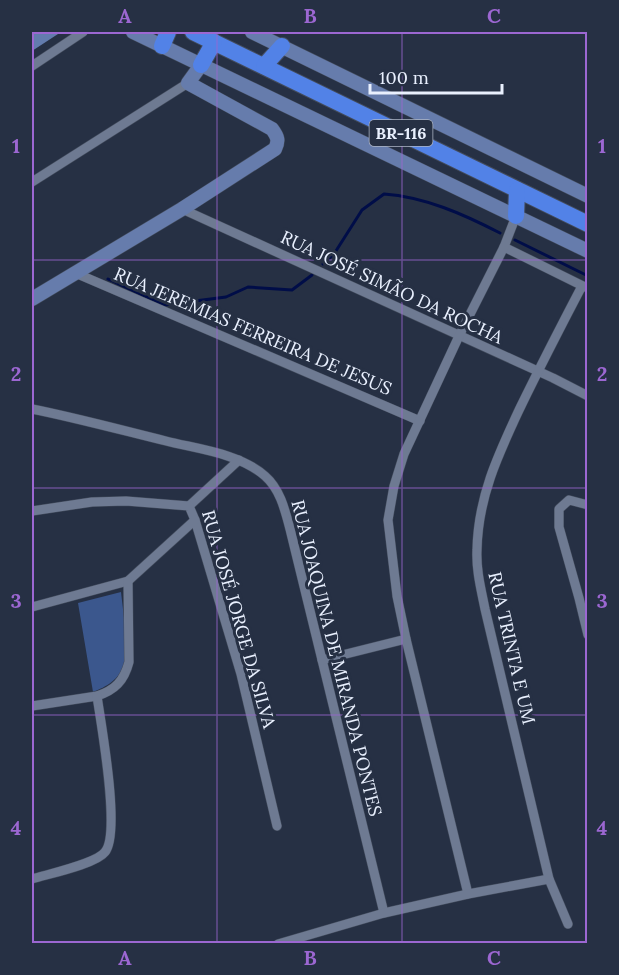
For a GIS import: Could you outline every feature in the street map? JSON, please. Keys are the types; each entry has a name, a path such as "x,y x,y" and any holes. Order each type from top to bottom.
{"highway":[{"name":"BR-116","path":"193,32 588,224"},
{"path":"201,65 214,42"},
{"path":"264,66 282,46"},
{"path":"516,216 517,189"}],"street":[{"path":"32,66 83,32"},
{"path":"133,32 165,39 201,65 588,251"},
{"path":"252,32 588,196"},
{"path":"32,182 188,83 201,65"},
{"path":"32,299 73,272 182,209 275,149 278,142 277,135 272,129 188,83"},
{"name":"RUA JOSÉ SIMÃO DA ROCHA","path":"182,209 588,396"},
{"path":"468,894 406,639 397,596 388,520 398,470 404,454 459,336 504,247 516,216"},
{"path":"504,247 585,287"},
{"name":"RUA JEREMIAS FERREIRA DE JESUS","path":"73,272 420,421"},
{"name":"RUA TRINTA E UM","path":"568,924 549,879 485,609 477,562 478,532 488,479 538,371 585,287"},
{"name":"RUA JOAQUINA DE MIRANDA PONTES","path":"32,409 239,460 264,476 284,505 384,913"},
{"path":"189,506 239,460"},
{"path":"588,505 569,500 560,509 559,527 583,600 588,635"},
{"name":"RUA JOSÉ JORGE DA SILVA","path":"32,511 103,502 147,501 189,506 241,674 277,826"},
{"path":"32,607 128,581 195,520"},
{"path":"32,706 97,696 114,689 120,683 126,674 129,662 128,581"},
{"path":"322,660 406,639"},
{"path":"32,879 95,860 105,853 110,843 112,831 108,774 97,696"},
{"path":"278,944 384,913 549,879"}],"shaded area":[{"path":"121,592 126,639 124,664 112,682 93,692 78,603"}],"waterway":[{"path":"323,264 334,254 362,210 384,194 414,199 444,208 500,233"},
{"path":"515,240 588,276"},
{"path":"108,279 164,305 226,297 248,287 292,290 312,275"}]}
